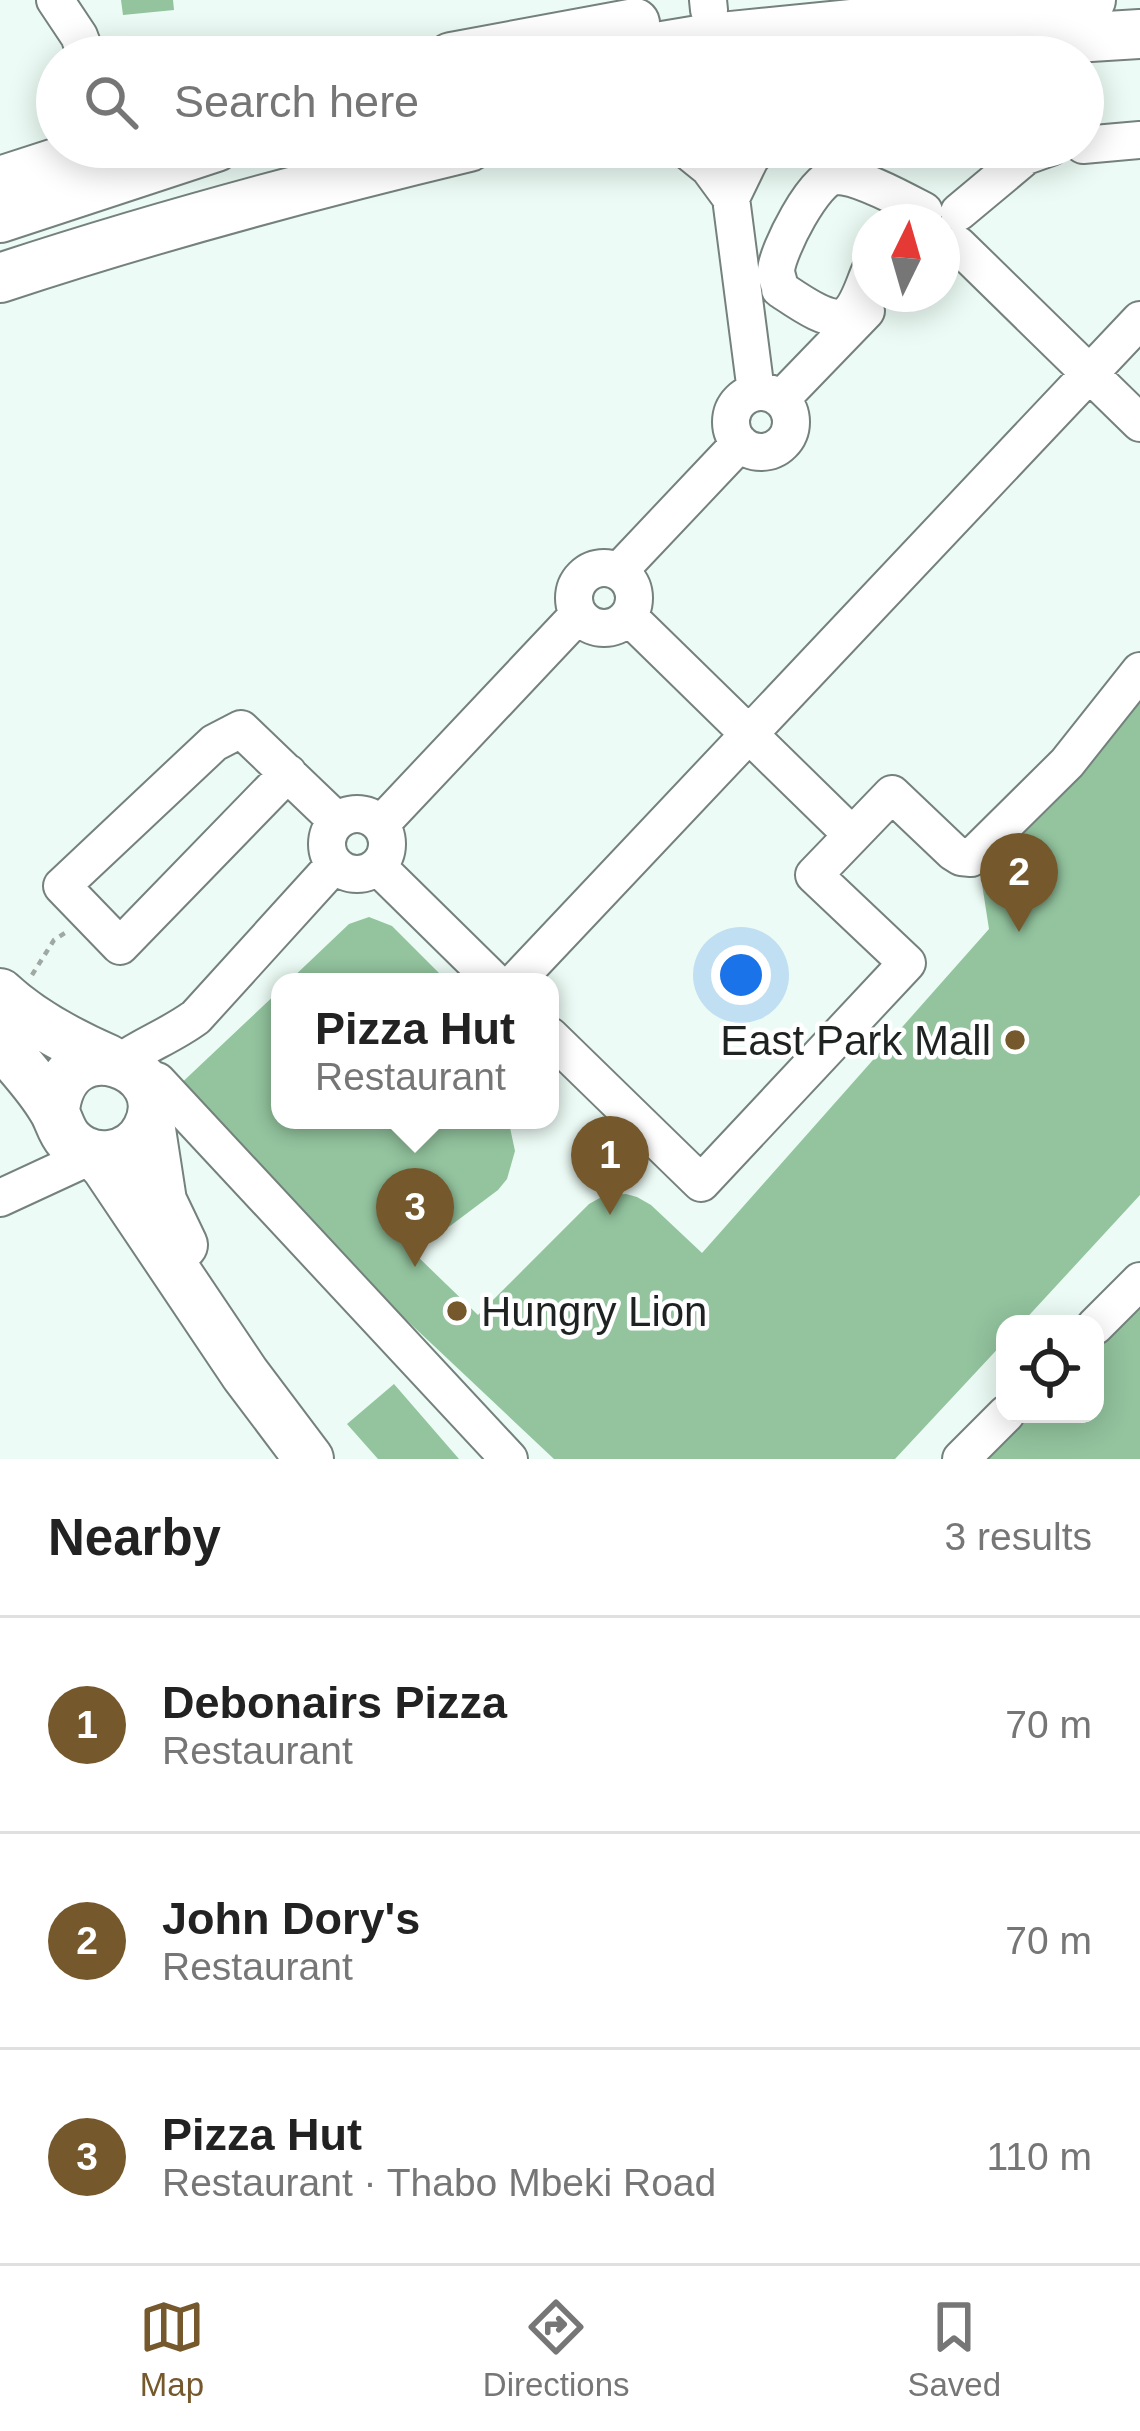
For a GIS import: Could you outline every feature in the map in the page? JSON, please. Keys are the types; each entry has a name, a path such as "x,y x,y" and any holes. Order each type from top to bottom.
{"main road":[{"path":"555,36 709,5 799,0"},
{"path":"731,36 1091,0"},
{"path":"1104,40 1140,38"},
{"path":"1104,51 1140,38"},
{"path":"0,181 40,168"},
{"path":"0,218 152,168"},
{"path":"0,248 258,168"},
{"path":"0,278 152,230 382,168"},
{"path":"4,1014 72,1044 137,1086 163,1202 245,1374"},
{"path":"4,1014 65,1136 77,1148 109,1156 122,1153 144,1135 137,1086"},
{"path":"56,1116 64,1080 91,1061 137,1086"},
{"path":"94,1155 309,1459"}],"street":[{"path":"55,0 79,36"},
{"path":"1104,143 1140,140"},
{"path":"709,168 731,198 749,337 769,396 791,418 786,438 770,451 759,452 740,443 730,427 739,400 769,396 819,360 865,312"},
{"path":"731,198 746,168"},
{"path":"960,211 1012,168"},
{"path":"852,308 836,318 780,290 776,272 786,238 823,180 836,176 878,188 903,204"},
{"path":"960,247 1140,424"},
{"path":"523,973 1140,320"},
{"path":"749,337 760,357 778,369 800,371 819,360"},
{"path":"619,571 740,443"},
{"path":"602,568 628,578 635,597 629,617 620,625 597,628 578,614 575,589 585,575 602,568"},
{"path":"380,824 578,614"},
{"path":"629,617 852,836"},
{"path":"559,1045 700,1183 907,963 814,875 892,794 953,852 971,858 1067,763 1140,670"},
{"path":"288,773 120,946 62,886 214,743 241,729 288,773 337,821"},
{"path":"364,815 380,824 387,846 378,867 350,874 334,865 326,843 337,821 364,815"},
{"path":"334,865 196,1017 135,1052 137,1086 509,1459"},
{"path":"378,867 486,973"},
{"path":"4,1195 56,1116"},
{"path":"4,1195 94,1155"},
{"path":"1104,1317 1140,1281"},
{"path":"961,1459 997,1423"}],"path":[{"path":"4,1014 54,940 93,917"}],"building":[{"path":"121,0 173,0 174,10 123,15"},
{"name":"East Park Mall","path":"1140,702 1140,1195 1029,1315 996,1315 996,1351 895,1459 554,1459 347,1264 174,1090 271,998 271,1129 510,1129 515,1151 507,1179 414,1253 478,1315 589,1204 605,1195 626,1194 651,1205 702,1253 989,929 980,871"},
{"path":"369,917 392,926 439,973 297,973 349,924"},
{"path":"1140,1291 1140,1459 972,1459 1008,1423 1104,1423 1104,1327"},
{"path":"394,1384 459,1459 378,1459 347,1424"}],"place":[{"name":"John Dory's","path":"1019,932"},
{"name":"East Park Mall","path":"1015,1040"},
{"name":"Debonairs Pizza","path":"610,1215"},
{"name":"Pizza Hut","path":"415,1267"},
{"name":"Hungry Lion","path":"457,1311"}]}
